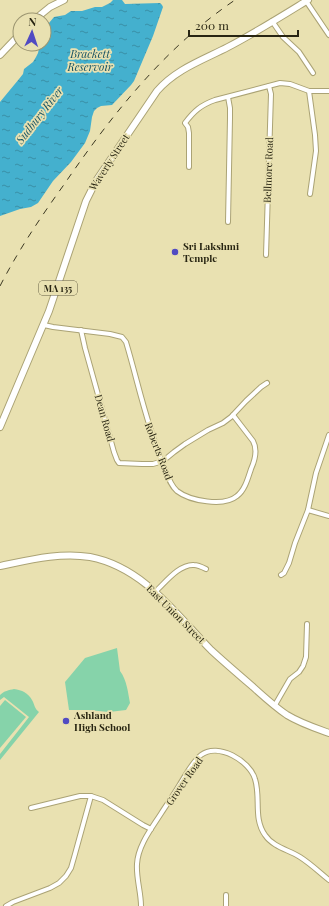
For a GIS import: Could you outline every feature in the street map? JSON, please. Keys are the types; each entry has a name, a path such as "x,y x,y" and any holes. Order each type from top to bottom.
{"main road":[{"path":"46,0 50,7"},
{"path":"44,12 64,0"},
{"name":"Waverly Street","path":"0,427 44,325 90,190 157,91 167,80 181,70 228,47 307,1"},
{"path":"0,54 12,42"},
{"name":"East Union Street","path":"0,566 35,559 71,556 90,557 120,567 137,577 155,592 212,650 288,716 329,733"}],"street":[{"path":"307,1 329,35"},
{"path":"272,21 283,37 299,52 313,73"},
{"path":"189,167 189,133 188,127 185,123 192,114 205,104 277,83 290,84 309,91 329,91"},
{"name":"Bellmore Road","path":"266,255 270,86"},
{"path":"309,91 316,151 310,194"},
{"path":"228,97 230,118 228,222"},
{"name":"Roberts Road","path":"44,325 117,335 122,337 126,342 148,425 171,484 178,491 188,496 208,502 220,502 230,500 238,496 242,490 248,479 253,464 256,445 233,415"},
{"name":"Dean Road","path":"81,330 98,397 117,460 124,464 153,464 163,462"},
{"path":"163,462 185,444 223,423 261,387 268,383"},
{"path":"281,575 289,563 308,510 316,473 329,435"},
{"path":"308,510 329,516"},
{"path":"155,592 184,567 193,565 206,568"},
{"path":"275,705 290,678 299,672 303,666 306,658 306,624"},
{"name":"Grover Road","path":"141,906 137,878 137,863 140,849 151,829 193,764 202,754 210,751 225,752 246,764 253,774 257,785 258,820 267,838 277,846 302,859 329,880"},
{"path":"31,808 80,796 91,796 104,800 151,829"},
{"path":"6,906 55,886 66,876 75,854 91,796"},
{"path":"226,895 226,906"}],"green space":[{"path":"117,648 120,671 126,682 130,703 126,710 109,712 69,710 65,682 85,658"},
{"path":"14,689 29,695 39,712 0,760 0,754 29,717 4,697 0,700 0,695"},
{"path":"5,700 26,717 0,748 0,706"}],"water":[{"name":"Brackett Reservoir","path":"113,0 122,0 125,4 160,3 163,7 153,36 134,81 112,105 101,106 94,111 90,131 85,143 71,162 53,181 38,203 31,207 0,216 0,102 23,74 24,69 33,62 38,52 52,52 52,19 54,17 65,15 71,11 82,11 95,7 102,7"}],"railway":[{"path":"0,286 22,247 46,210 100,134 120,109 162,61 185,39 235,0"}],"place":[{"name":"Sri Lakshmi Temple","path":"175,252"},
{"name":"Ashland High School","path":"66,721"}],"water label":[{"name":"Sudbury River","path":"39,115"}]}
